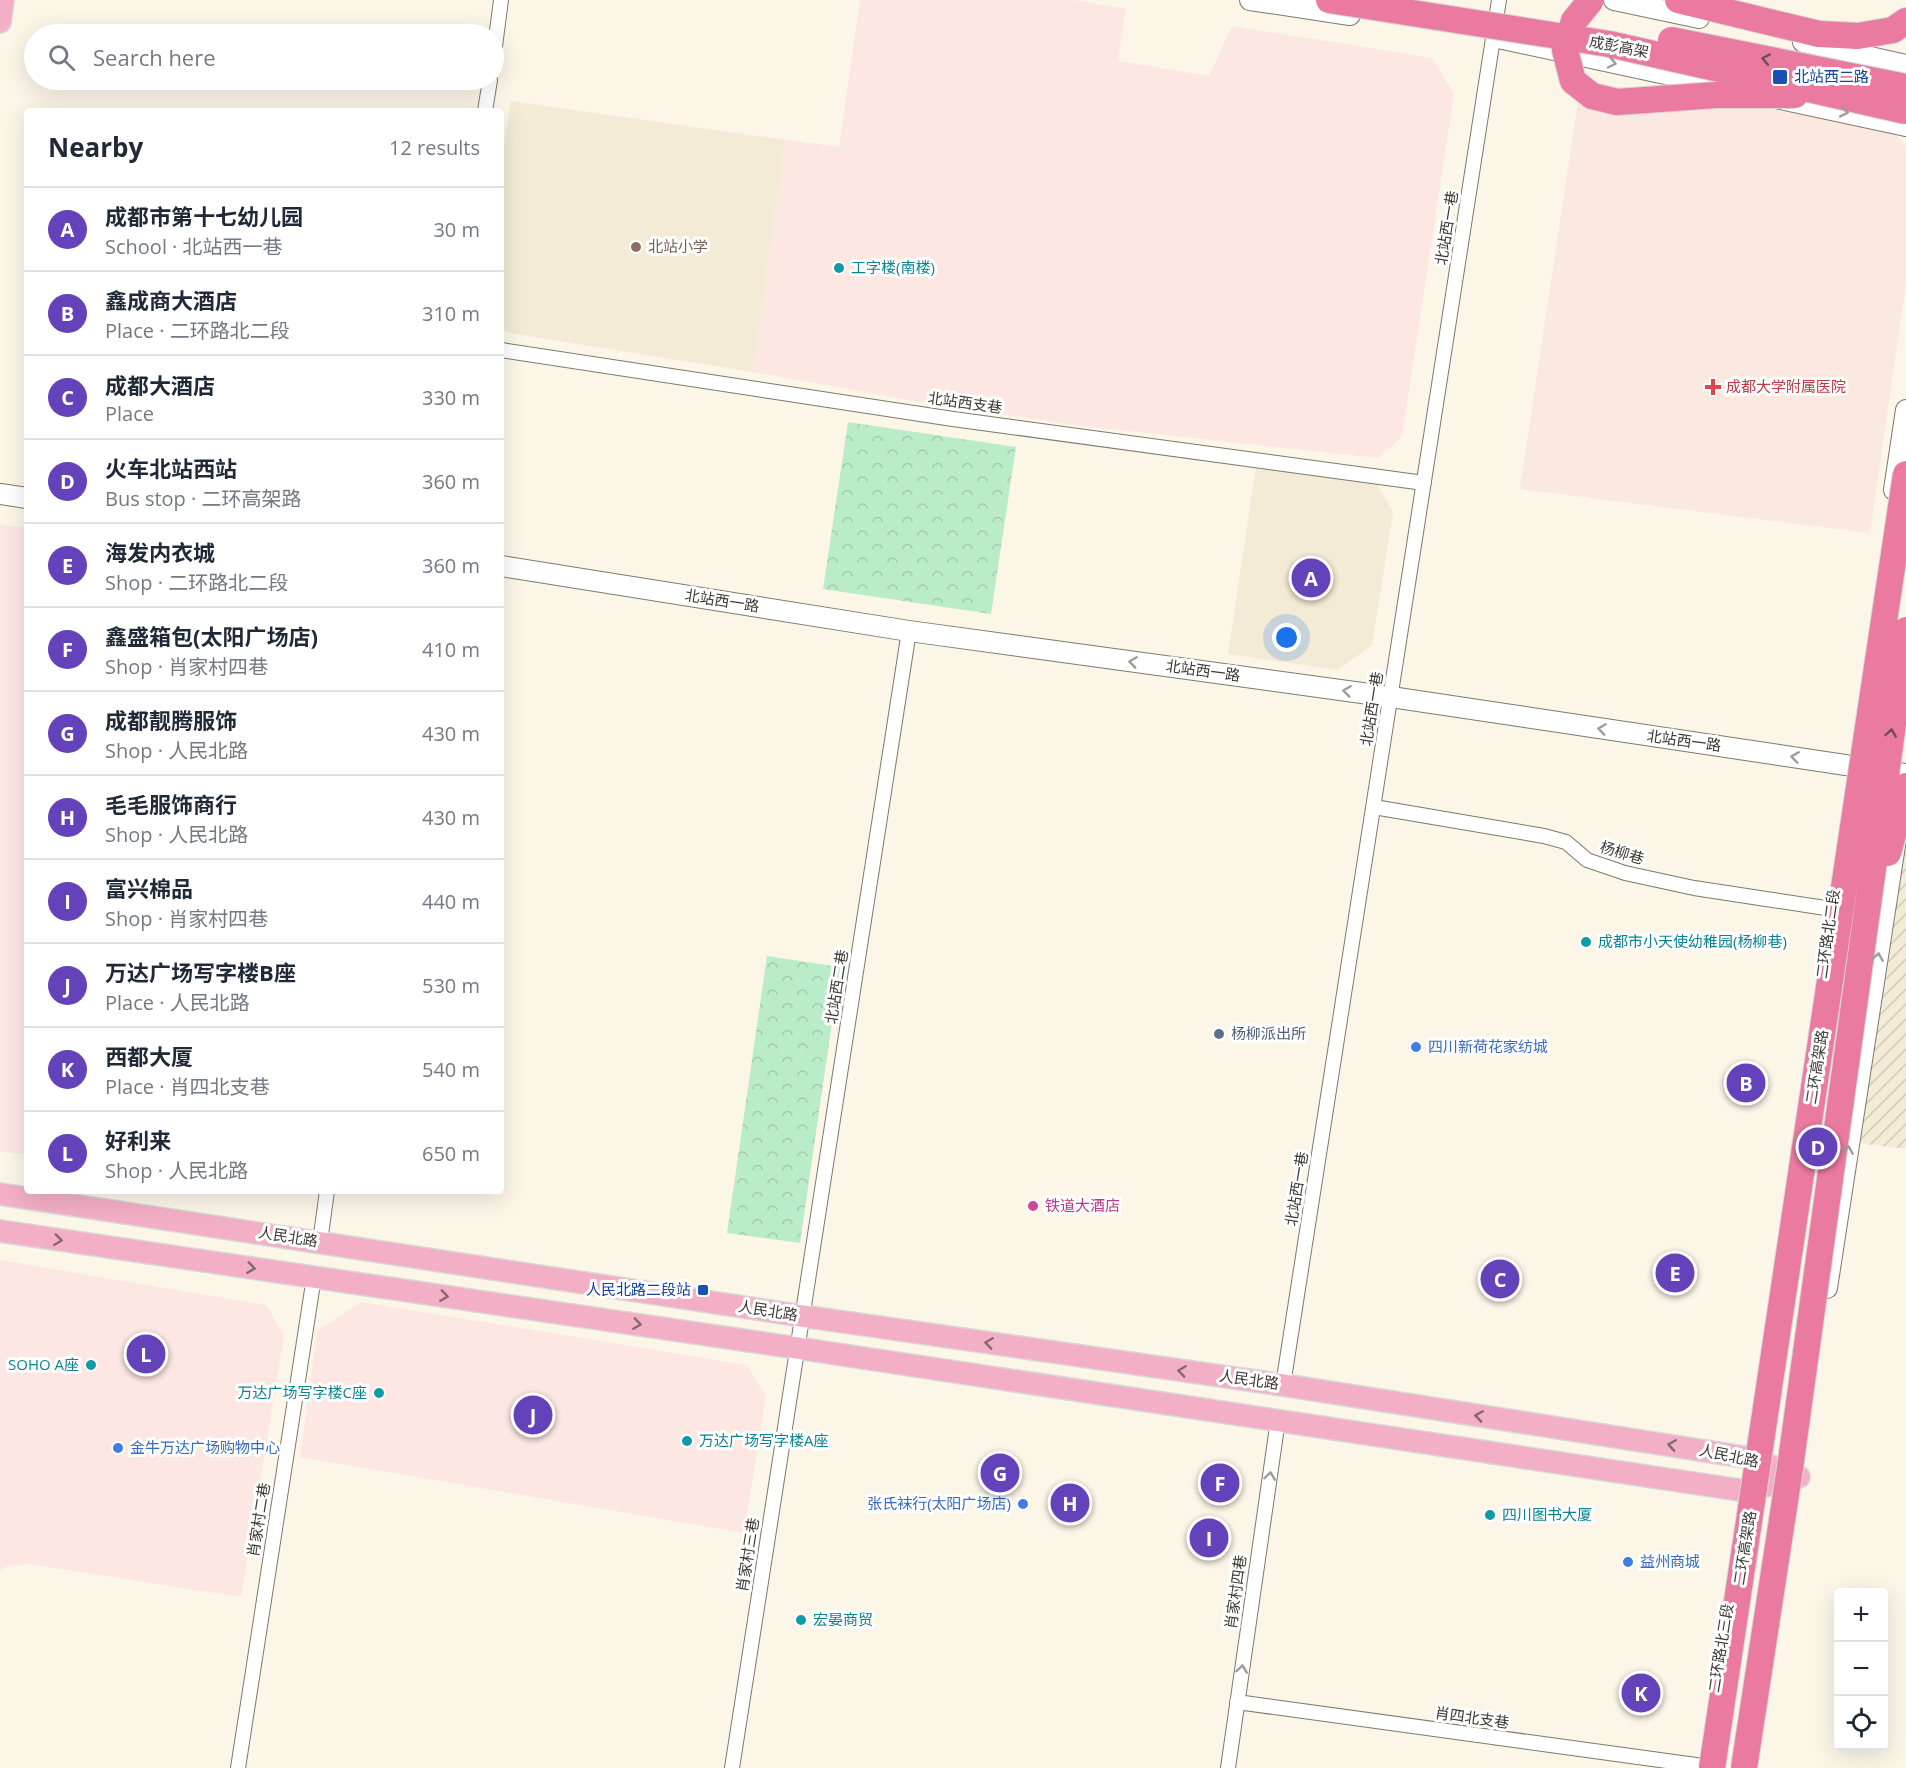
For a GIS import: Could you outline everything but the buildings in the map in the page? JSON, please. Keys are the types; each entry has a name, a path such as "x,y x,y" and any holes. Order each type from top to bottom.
{"highway":[{"name":"成彭高架","path":"1329,0 1609,44 1906,111"},
{"name":"成彭高架","path":"1433,0 1616,29 1906,87"},
{"path":"1591,0 1574,21 1565,50 1573,81 1592,96 1617,102 1716,95 1842,95"},
{"path":"1678,0 1819,34 1858,36 1893,30 1906,21"},
{"name":"二环高架路","path":"1706,1768 1906,474"},
{"name":"二环高架路","path":"1744,1768 1788,1479 1906,630"},
{"path":"1861,951 1906,786"}],"main road":[{"path":"0,22 3,0"},
{"path":"1250,0 1494,37 1906,126"},
{"path":"1614,0 1906,65"},
{"name":"二环路北二段","path":"1750,1458 1906,410"},
{"path":"0,494 24,498"},
{"name":"北站西一路","path":"504,566 909,631 1391,697 1906,773"},
{"path":"1754,1768 1906,773"},
{"name":"人民北路","path":"0,1194 802,1316 1283,1385 1750,1458 1798,1478"},
{"name":"人民北路","path":"0,1231 1746,1491 1798,1478"},
{"name":"二环路北三段","path":"1706,1768 1750,1458"}],"street":[{"path":"498,24 501,0"},
{"name":"北站西一巷","path":"1283,1385 1499,0"},
{"path":"485,108 488,90"},
{"name":"北站西支巷","path":"504,350 953,419 1424,483"},
{"name":"北站西二巷","path":"797,1348 909,631"},
{"name":"杨柳巷","path":"1374,807 1544,836 1566,842 1587,860 1625,873 1694,888 1832,909"},
{"path":"320,1242 327,1194"},
{"name":"肖家村二巷","path":"238,1768 314,1277"},
{"name":"肖家村三巷","path":"732,1768 797,1348"},
{"name":"肖家村四巷","path":"1227,1768 1278,1420"},
{"name":"肖四北支巷","path":"1237,1702 1706,1768"}],"shaded area":[{"path":"860,0 1073,0 1126,9 1118,61 1209,76 1232,26 1432,58 1454,94 1402,437 1378,458 1081,426 926,403 753,372 786,140 839,147"},
{"name":"成都大学附属医院","path":"1581,81 1889,128 1906,146 1906,284 1870,533 1520,489"},
{"name":"北站小学","path":"511,101 786,140 753,372 504,331 504,144"},
{"path":"1256,467 1377,484 1393,512 1372,645 1338,670 1228,654"},
{"path":"0,525 24,528 24,1155 0,1151"},
{"path":"1906,806 1906,1149 1856,1143"},
{"name":"金牛万达广场购物中心","path":"0,1260 266,1305 284,1336 241,1597 29,1564 7,1566 0,1572"},
{"path":"361,1302 747,1365 766,1396 744,1533 300,1457 317,1331"}],"green space":[{"path":"848,422 1016,447 991,614 823,589"},
{"path":"767,956 840,967 800,1243 727,1233"}],"place":[{"name":"北站西二路","path":"1780,77"},
{"name":"北站小学","path":"636,247"},
{"name":"工字楼(南楼)","path":"839,268"},
{"name":"成都大学附属医院","path":"1713,387"},
{"name":"成都市第十七幼儿园","path":"1311,578"},
{"name":"成都市小天使幼稚园(杨柳巷)","path":"1586,942"},
{"name":"杨柳派出所","path":"1219,1034"},
{"name":"四川新荷花家纺城","path":"1416,1047"},
{"name":"鑫成商大酒店","path":"1746,1083"},
{"name":"火车北站西站","path":"1818,1147"},
{"name":"铁道大酒店","path":"1033,1206"},
{"name":"海发内衣城","path":"1675,1273"},
{"name":"成都大酒店","path":"1500,1279"},
{"name":"人民北路二段站","path":"703,1290"},
{"name":"好利来","path":"146,1354"},
{"name":"SOHO A座","path":"91,1365"},
{"name":"万达广场写字楼C座","path":"379,1393"},
{"name":"万达广场写字楼B座","path":"533,1415"},
{"name":"万达广场写字楼A座","path":"687,1441"},
{"name":"金牛万达广场购物中心","path":"118,1448"},
{"name":"成都靓腾服饰","path":"1000,1473"},
{"name":"鑫盛箱包(太阳广场店)","path":"1220,1483"},
{"name":"毛毛服饰商行","path":"1070,1503"},
{"name":"张氏袜行(太阳广场店)","path":"1023,1504"},
{"name":"四川图书大厦","path":"1490,1515"},
{"name":"富兴棉品","path":"1209,1538"},
{"name":"益州商城","path":"1628,1562"},
{"name":"宏晏商贸","path":"801,1620"},
{"name":"西都大厦","path":"1641,1693"}]}
